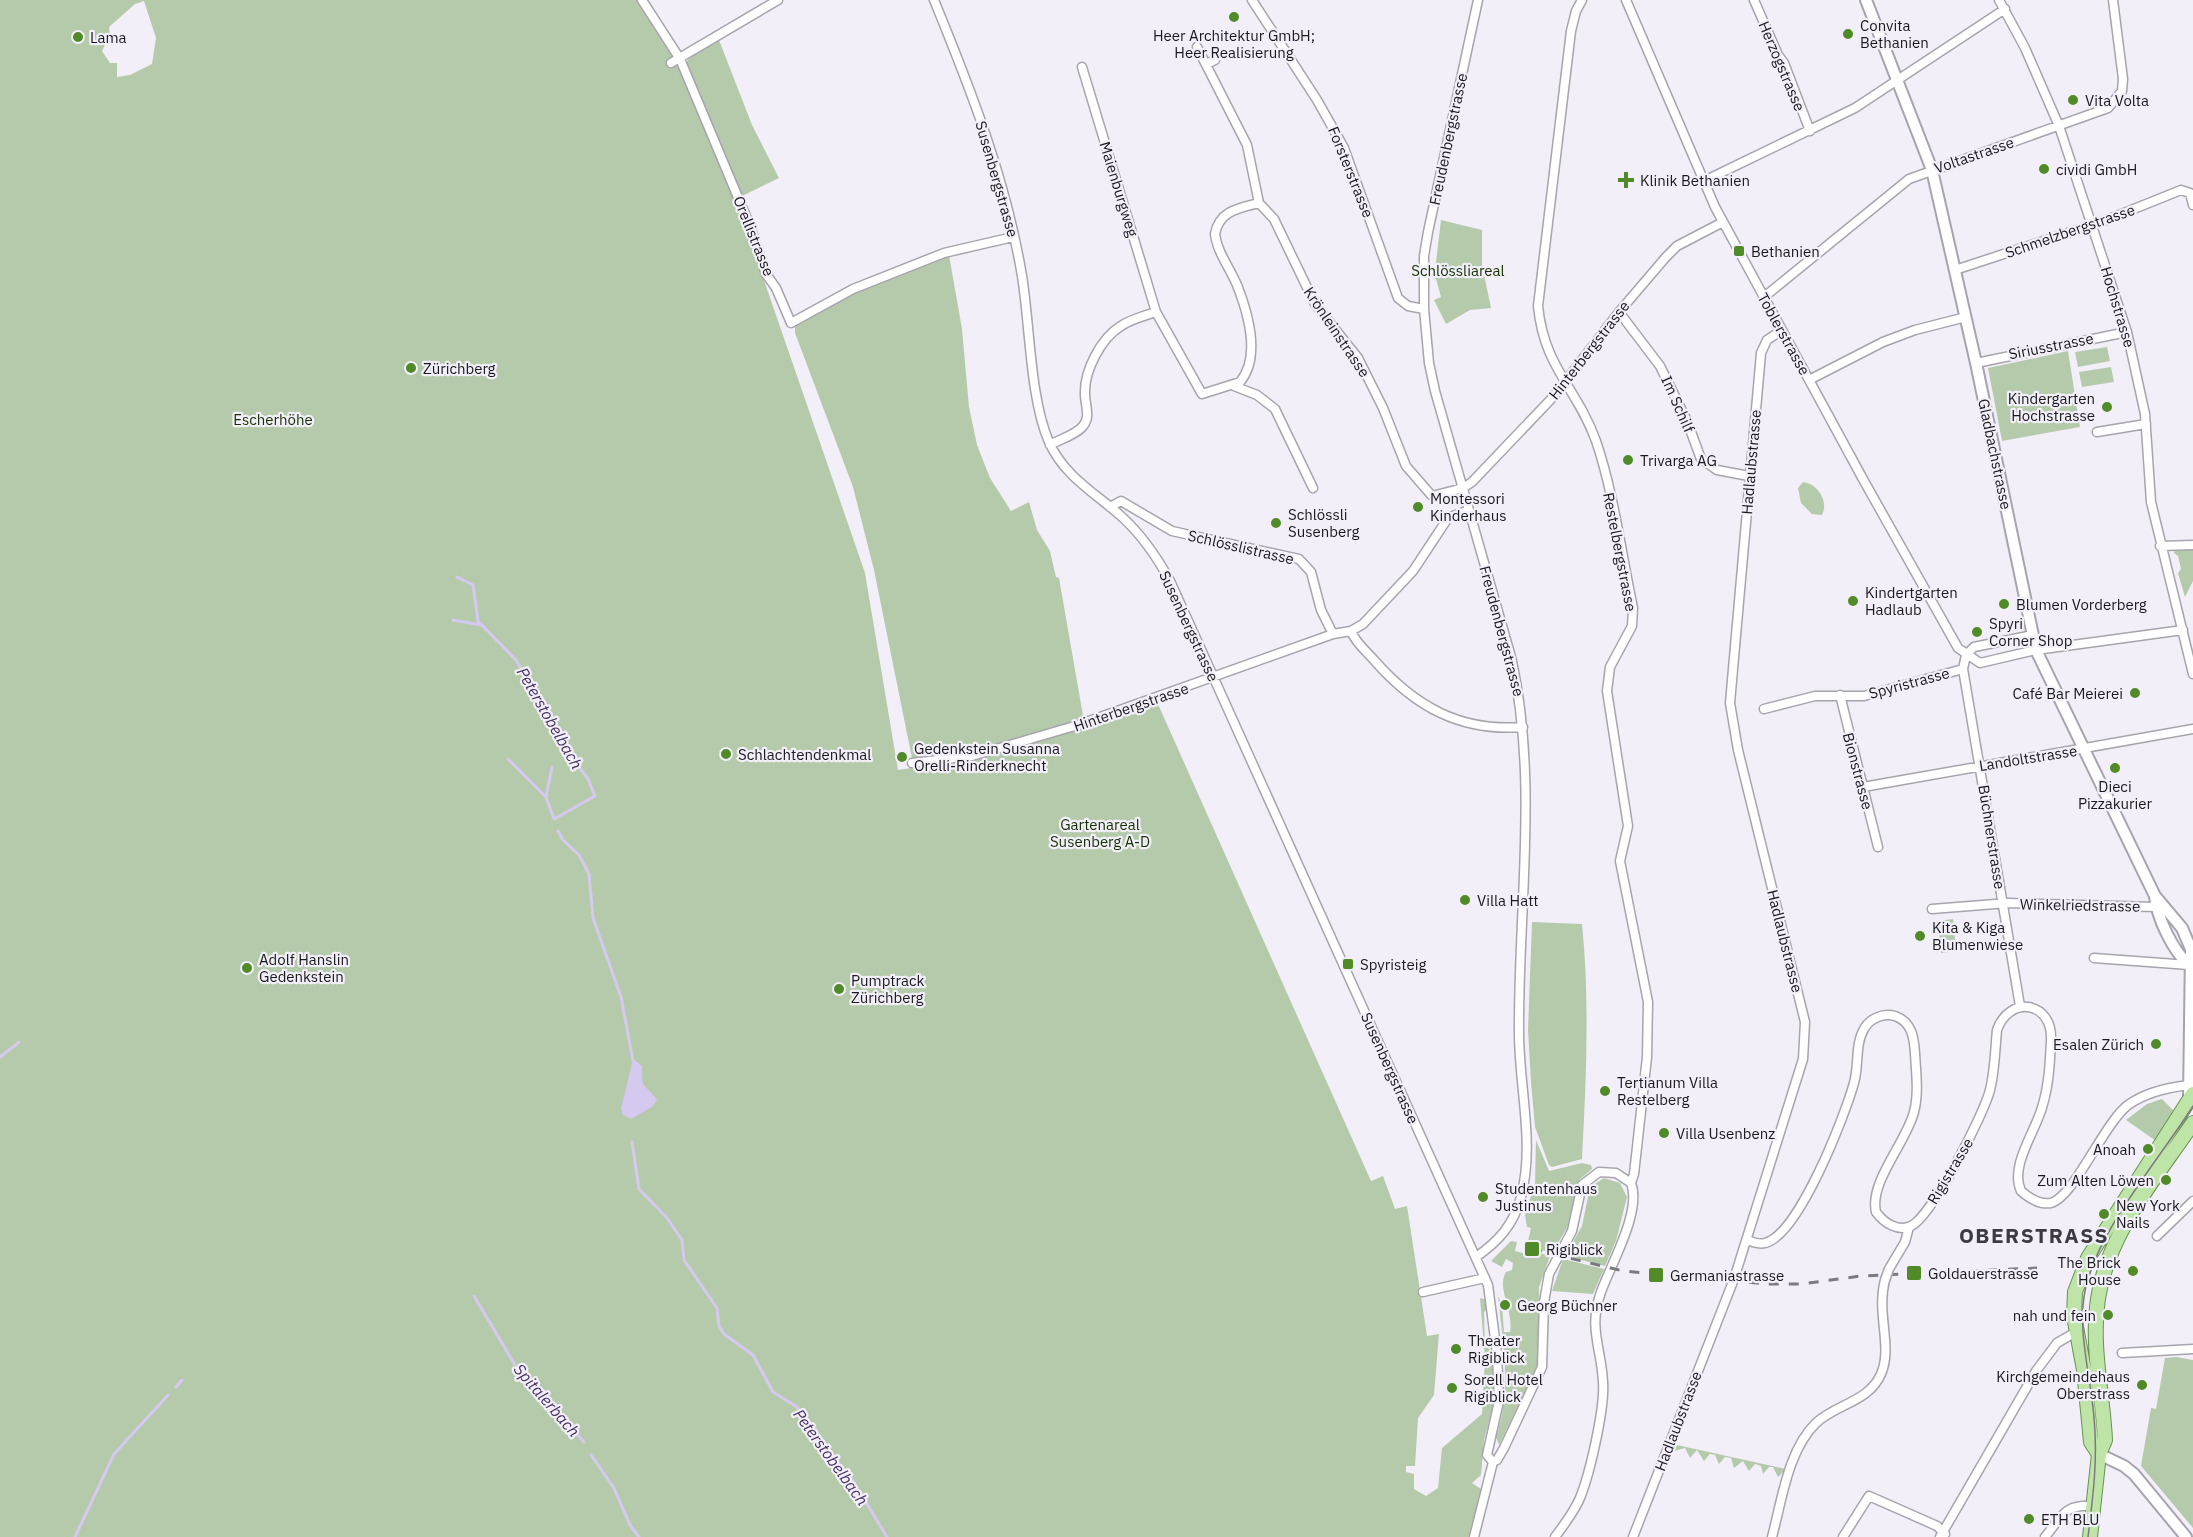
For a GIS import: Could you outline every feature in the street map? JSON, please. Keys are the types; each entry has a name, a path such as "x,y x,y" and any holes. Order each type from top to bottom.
{"main road":[{"path":"2090,1537 2098,1454 2104,1440 2097,1308 2109,1258 2124,1225 2191,1107"},
{"path":"2098,1454 2091,1442 2084,1370 2076,1332 2074,1303 2079,1276 2088,1258 2191,1107"}],"street":[{"name":"Orellistrasse","path":"642,0 680,58 750,226 766,274 776,288 791,323 853,289 933,257 970,245 1013,237"},
{"path":"671,63 778,0"},
{"name":"Susenbergstrasse","path":"934,0 986,134 1013,237 1022,275 1041,417 1050,445 1076,480 1110,507 1141,537 1164,569 1458,1223 1476,1257"},
{"name":"Forsterstrasse","path":"1252,0 1317,100 1344,148 1398,298 1408,306 1424,309"},
{"name":"Freudenbergstrasse","path":"1476,1257 1492,1246 1509,1225 1521,1198 1526,1168 1518,1035 1526,817 1523,727 1511,657 1433,382 1424,309 1423,277 1428,232 1479,0"},
{"name":"Restelbergstrasse","path":"1582,0 1576,11 1571,31 1538,306 1543,341 1564,383 1588,422 1598,450 1633,608 1632,626 1610,667 1607,691 1628,826 1620,861 1648,1002 1647,1057 1634,1174 1631,1183"},
{"name":"Toblerstrasse","path":"1626,0 1723,222 1951,639 1966,655"},
{"name":"Herzogstrasse","path":"1754,0 1778,55 1784,63 1810,131"},
{"name":"Gladbachstrasse","path":"1866,0 1899,80 1932,170 1976,363 2036,650 2156,902 2182,928 2192,952 2189,965 2193,997 2191,1107"},
{"name":"Hochstrasse","path":"1999,0 2025,48 2058,126 2127,332 2146,424 2151,502 2193,674"},
{"name":"Voltastrasse","path":"1764,297 1909,179 2108,108 2122,91 2123,79 2113,0"},
{"path":"1704,182 1846,114 2005,9"},
{"path":"1050,445 1079,429 1085,423 1088,415 1085,397 1087,377 1095,358 1113,332 1129,321 1156,312 1200,393 1206,395 1234,386 1247,374 1251,364 1252,349 1238,286 1215,234 1219,222 1227,213 1259,203 1247,145 1197,48"},
{"path":"1206,64 1215,60"},
{"name":"Maienburgweg","path":"1082,67 1156,312"},
{"path":"2188,189 2193,205"},
{"name":"Schmelzbergstrasse","path":"1955,270 2188,189"},
{"name":"Krönleinstrasse","path":"1259,203 1274,219 1315,304 1358,358 1413,476 1432,496 1463,488"},
{"name":"Hinterbergstrasse","path":"1463,488 1478,477 1564,383 1637,290 1677,246 1723,222"},
{"name":"Im Schilf","path":"1619,312 1660,366 1687,421 1701,459 1717,471 1749,476"},
{"path":"1809,380 1883,342 1915,330 1966,317"},
{"name":"Hadlaubstrasse","path":"1633,1537 1747,1240 1803,1059 1806,1036 1731,719 1731,688 1761,353 1767,340 1782,330"},
{"name":"Siriusstrasse","path":"1976,363 2127,332"},
{"path":"1234,386 1268,401 1275,409 1313,488"},
{"path":"2097,432 2146,424"},
{"name":"Schlösslistrasse","path":"1110,507 1120,501 1172,531 1299,559 1311,573 1321,610 1333,634"},
{"path":"1469,510 1448,518 1413,571 1363,624 1352,631 1358,642 1387,675 1409,693 1442,714 1478,726 1523,727"},
{"path":"2160,546 2193,545"},
{"name":"Spyristrasse","path":"1764,709 1815,696 1864,696 1963,669 1966,655 1980,663 2036,650 2183,630"},
{"name":"Hinterbergstrasse","path":"912,762 952,760 1005,747 1078,725 1333,634 1352,631"},
{"path":"1966,655 1974,647 2033,635"},
{"name":"Büchnerstrasse","path":"1963,669 2020,1006"},
{"name":"Bionstrasse","path":"1840,695 1878,846"},
{"name":"Landoltstrasse","path":"1863,787 2193,729"},
{"name":"Winkelriedstrasse","path":"1932,909 2003,903 2156,902"},
{"path":"2094,958 2189,965"},
{"path":"2020,1006 2040,1012 2048,1021 2051,1033 2043,1106 2018,1176 2021,1191 2028,1197 2051,1203 2064,1194 2116,1117 2129,1104 2158,1092 2191,1107"},
{"name":"Rigistrasse","path":"1909,1227 1924,1215 1972,1133 1990,1091 1997,1030 2006,1014 2020,1006"},
{"path":"1747,1240 1761,1244 1770,1241 1801,1205 1814,1184 1854,1081 1861,1035 1868,1024 1882,1015 1899,1018 1911,1030 1918,1090 1911,1122 1874,1194 1876,1212 1887,1223 1894,1227 1909,1227 1905,1242 1889,1269 1882,1289 1881,1318 1886,1348 1882,1373 1866,1394 1826,1415 1807,1432 1797,1450 1772,1537"},
{"path":"1474,1537 1493,1462 1497,1460 1504,1448 1540,1372 1544,1353 1546,1284 1553,1263 1572,1231 1582,1185 1592,1175 1604,1171 1616,1173 1631,1183 1632,1203 1626,1229 1601,1291 1594,1320 1604,1380 1597,1430 1580,1498 1555,1537"},
{"path":"2157,1236 2193,1201"},
{"path":"1476,1257 1492,1304 1499,1387 1497,1412 1487,1455 1493,1462"},
{"path":"1422,1292 1485,1278"},
{"path":"1843,1537 1869,1496 1944,1535 2028,1386 2057,1343 2076,1332"},
{"path":"2122,1353 2193,1349"},
{"path":"2098,1454 2124,1466 2133,1474 2186,1537"},
{"path":"2045,1537 2069,1508 2076,1505 2094,1506"}],"green space":[{"name":"Zürichberg","path":"0,0 638,0 670,46 680,68 691,57 719,40 752,125 779,178 736,199 865,573 898,770 971,759 912,758 874,570 853,487 795,333 795,327 838,298 949,255 962,329 969,407 977,445 990,478 1011,511 1029,502 1037,530 1050,551 1056,577 1059,578 1085,727 1157,702 1371,1181 1383,1176 1395,1209 1407,1206 1427,1336 1439,1334 1434,1395 1418,1418 1415,1466 1406,1466 1406,1472 1414,1474 1414,1489 1426,1496 1438,1488 1442,1448 1482,1414 1485,1358 1480,1298 1487,1300 1487,1309 1484,1312 1485,1346 1492,1351 1494,1402 1484,1440 1481,1475 1472,1483 1481,1489 1469,1537 0,1537","holes":["144,1 156,38 152,64 130,75 117,77 117,63 110,63 102,51 110,34 109,27 135,4"]},
{"name":"Schlössliareal","path":"1441,220 1482,230 1482,265 1491,308 1470,310 1446,324 1434,300 1441,297 1436,279 1434,279"},
{"path":"2107,347 2110,361 2078,367 2075,352"},
{"path":"2068,351 2080,427 2002,441 1988,368"},
{"path":"2111,367 2114,382 2082,387 2079,372"},
{"path":"1803,482 1813,486 1821,494 1824,504 1822,515 1812,514 1801,503 1798,488"},
{"path":"2193,548 2193,581 2185,597 2178,573 2181,569 2178,556 2174,553 2175,549"},
{"path":"1953,919 1956,951 1941,953 1938,921"},
{"path":"1532,922 1582,924 1586,983 1586,1042 1582,1159 1552,1167 1549,1165 1535,1127 1531,1082 1528,1030"},
{"path":"2162,1099 2176,1113 2156,1141 2126,1120 2147,1104"},
{"path":"1536,1140 1549,1171 1582,1163 1591,1165 1592,1169 1579,1180 1567,1228 1552,1253 1537,1249 1538,1244 1528,1241 1531,1228 1527,1227 1525,1215 1535,1183"},
{"path":"1604,1178 1620,1183 1627,1197 1616,1241 1605,1266 1565,1256 1582,1226 1590,1187"},
{"path":"1511,1241 1517,1242 1515,1251 1533,1256 1535,1252 1550,1256 1539,1287 1538,1366 1499,1445 1496,1437 1504,1403 1505,1368 1498,1296 1502,1304 1504,1332 1510,1332 1510,1316 1503,1278 1506,1272 1512,1270 1513,1263 1506,1259 1502,1267 1491,1261"},
{"path":"1563,1259 1604,1269 1593,1294 1552,1291"},
{"path":"2165,1358 2193,1360 2193,1528 2141,1466 2151,1408 2156,1409"},
{"path":"1677,1445 1786,1469 1778,1477 1773,1467 1769,1467 1763,1474 1761,1466 1755,1464 1749,1471 1743,1461 1734,1468 1731,1458 1725,1457 1719,1464 1715,1455 1710,1454 1704,1461 1697,1450 1690,1458 1685,1448 1674,1451"}],"shaded area":[{"path":"633,1059 642,1066 643,1084 657,1100 652,1107 631,1119 623,1115 621,1109"}],"waterway":[{"name":"Peterstobelbach","path":"457,577 473,585 478,621 516,660 569,753 588,779 595,796 554,819 546,797 552,767"},
{"path":"453,620 481,625"},
{"path":"508,759 546,797"},
{"name":"Peterstobelbach","path":"558,831 563,840 579,855 589,874 593,918 621,997 633,1061"},
{"path":"0,1057 19,1042"},
{"name":"Peterstobelbach","path":"632,1142 639,1189 667,1218 682,1240 684,1260 717,1308 719,1326 724,1334 753,1355 773,1392 797,1407 848,1473 887,1537"},
{"name":"Spitalerbach","path":"474,1296 518,1370 584,1442"},
{"path":"176,1387 182,1380"},
{"path":"75,1537 114,1454 168,1395"},
{"name":"Spitalerbach","path":"591,1455 614,1488 630,1525 639,1537"}],"tram line":[{"path":"2088,1537 2095,1463 2095,1433 2084,1338 2085,1291 2091,1269 2115,1221 2193,1106"}],"railway":[{"path":"1532,1249 1623,1271 1768,1284 1801,1284 1861,1276 2037,1268"}],"place":[{"name":"Heer Architektur GmbH; Heer Realisierung","path":"1234,17"},
{"name":"Convita Bethanien","path":"1848,34"},
{"name":"Lama","path":"78,37"},
{"name":"Vita Volta","path":"2073,100"},
{"name":"cividi GmbH","path":"2044,169"},
{"name":"Klinik Bethanien","path":"1626,180"},
{"name":"Bethanien","path":"1739,251"},
{"name":"Zürichberg","path":"411,368"},
{"name":"Kindergarten Hochstrasse","path":"2107,407"},
{"name":"Trivarga AG","path":"1628,460"},
{"name":"Montessori Kinderhaus","path":"1418,507"},
{"name":"Schlössli Susenberg","path":"1276,523"},
{"name":"Kindertgarten Hadlaub","path":"1853,601"},
{"name":"Blumen Vorderberg","path":"2004,604"},
{"name":"Spyri Corner Shop","path":"1977,632"},
{"name":"Café Bar Meierei","path":"2135,693"},
{"name":"Schlachtendenkmal","path":"726,754"},
{"name":"Gedenkstein Susanna Orelli-Rinderknecht","path":"902,757"},
{"name":"Dieci Pizzakurier","path":"2115,768"},
{"name":"Villa Hatt","path":"1465,900"},
{"name":"Kita & Kiga Blumenwiese","path":"1920,936"},
{"name":"Spyristeig","path":"1348,964"},
{"name":"Adolf Hanslin Gedenkstein","path":"247,968"},
{"name":"Pumptrack Zürichberg","path":"839,989"},
{"name":"Esalen Zürich","path":"2156,1044"},
{"name":"Tertianum Villa Restelberg","path":"1605,1091"},
{"name":"Villa Usenbenz","path":"1664,1133"},
{"name":"Anoah","path":"2148,1149"},
{"name":"Zum Alten Löwen","path":"2166,1180"},
{"name":"Studentenhaus Justinus","path":"1483,1197"},
{"name":"New York Nails","path":"2104,1214"},
{"name":"Rigiblick","path":"1532,1249"},
{"name":"The Brick House","path":"2133,1271"},
{"name":"Goldauerstrasse","path":"1914,1273"},
{"name":"Germaniastrasse","path":"1656,1275"},
{"name":"Georg Büchner","path":"1505,1305"},
{"name":"nah und fein","path":"2108,1315"},
{"name":"Theater Rigiblick","path":"1456,1349"},
{"name":"Kirchgemeindehaus Oberstrass","path":"2142,1385"},
{"name":"Sorell Hotel Rigiblick","path":"1452,1388"},
{"name":"ETH BLU","path":"2029,1519"}],"district":[{"name":"OBERSTRASS","path":"2034,1235"}],"park label":[{"name":"Escherhöhe","path":"273,419"},
{"name":"Gartenareal Susenberg A-D","path":"1100,832"}]}
